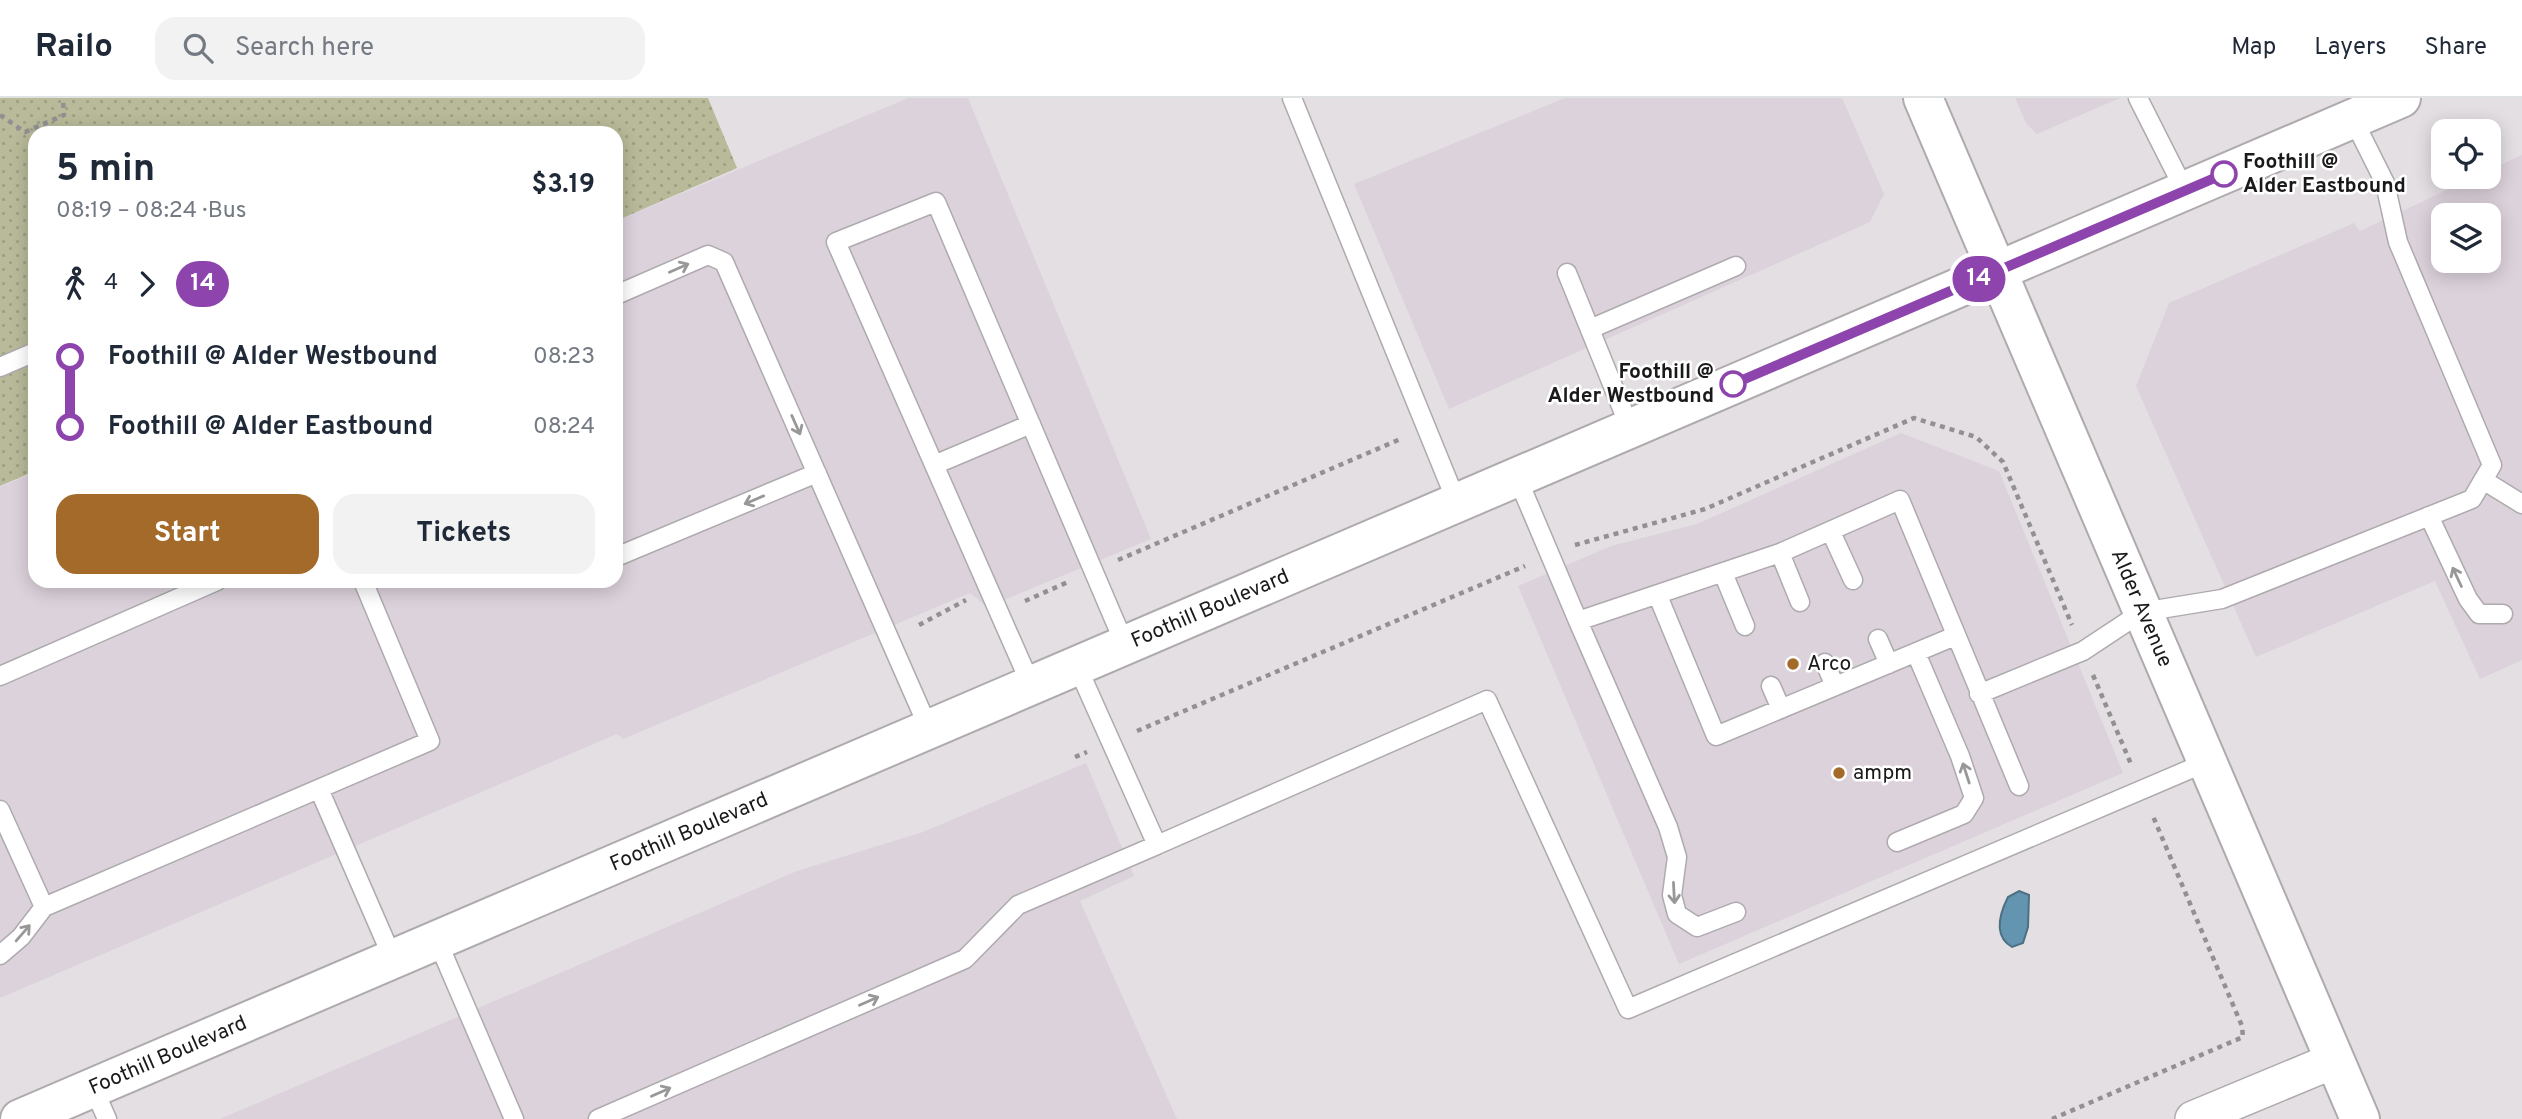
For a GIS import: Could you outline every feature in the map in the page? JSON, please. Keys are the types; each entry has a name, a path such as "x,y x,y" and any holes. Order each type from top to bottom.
{"main road":[{"name":"Alder Avenue","path":"1923,98 2360,1119"},
{"name":"Foothill Boulevard","path":"20,1119 100,1103 393,959 2401,98"}],"street":[{"path":"2193,1119 2335,1060"}],"lane":[{"path":"1292,98 1457,503"},
{"path":"2138,98 2185,191"},
{"path":"1979,694 2083,651 2142,611 2222,599 2472,499 2492,465 2398,243 2385,183 2353,118"},
{"path":"1031,685 836,242 936,202 1125,645"},
{"path":"623,292 708,255 724,262 929,729"},
{"path":"1590,329 1736,266"},
{"path":"1567,273 1630,428"},
{"path":"0,367 28,355"},
{"path":"934,465 1031,424"},
{"path":"623,554 817,473"},
{"path":"1517,477 1668,827 1677,858 1672,895 1677,914 1697,927 1736,912"},
{"path":"2483,480 2522,504"},
{"path":"1578,621 1780,554 1899,500 2019,786"},
{"path":"2430,516 2468,599 2479,614 2503,614"},
{"path":"1831,531 1853,580"},
{"path":"1780,554 1800,602"},
{"path":"1723,573 1745,626"},
{"path":"0,676 201,588"},
{"path":"0,955 21,937 44,907 430,741 366,588"},
{"path":"1658,596 1716,736 1955,636"},
{"path":"1878,639 1889,664"},
{"path":"1897,842 1964,814 1974,798 1960,756 1916,653"},
{"path":"1825,663 1835,686"},
{"path":"1077,666 1157,845"},
{"path":"1771,686 1781,709"},
{"path":"598,1119 965,959 1018,905 1488,700 1628,1009 2207,762"},
{"path":"319,789 393,959"},
{"path":"0,810 44,907"},
{"path":"437,940 514,1119"}],"path":[{"path":"42,125 64,115 63,98"},
{"path":"0,115 25,132 28,131"},
{"path":"919,625 967,599 989,615 998,612 1427,428"}],"shaded area":[{"path":"908,98 968,98 1151,539 987,607 970,593 623,739 617,734 0,998 0,487 28,475 28,588 623,588 623,218"},
{"path":"1565,98 1842,98 1884,194 1870,222 1449,409 1354,184"},
{"path":"2015,98 2120,98 2037,134 2026,123"},
{"path":"2522,155 2522,660 2480,679 2435,581 2256,657 2136,386 2169,303 2354,223 2360,231 2449,189 2501,189 2501,165"},
{"path":"1901,433 1999,471 2123,773 1679,964 1518,586 1611,546 1697,524"},
{"path":"1086,763 1134,876 1080,901 1177,1119 220,1119 797,871 923,832"}],"green space":[{"path":"0,98 708,98 737,168 623,218 623,126 28,126 28,474 0,486"}],"water":[{"path":"2019,891 2029,895 2028,927 2023,943 2012,947 2002,937 2000,924 2008,897"}],"bus line":[{"name":"14","path":"1733,384 2224,174"}],"place":[{"name":"Foothill @ Alder Eastbound","path":"2224,174"},
{"name":"Foothill @ Alder Westbound","path":"1733,384"},
{"name":"Arco","path":"1793,664"},
{"name":"ampm","path":"1839,773"}]}
